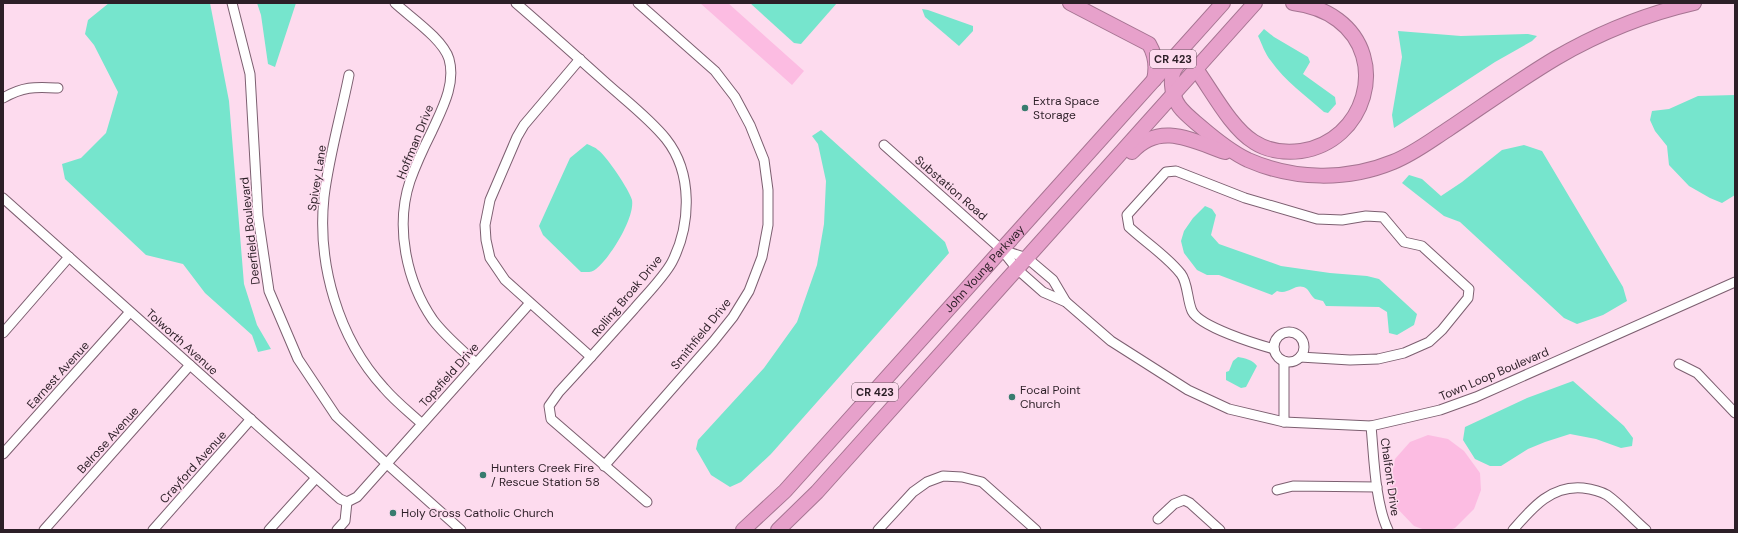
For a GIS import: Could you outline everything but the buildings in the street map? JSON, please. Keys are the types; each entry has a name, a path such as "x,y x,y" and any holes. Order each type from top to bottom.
{"highway":[{"path":"1070,3 1149,44 1155,55 1156,72 1154,80"},
{"name":"John Young Parkway","path":"743,530 785,491 1223,3"},
{"path":"1233,3 1175,67 1171,76 1172,96 1184,112 1214,138 1246,159"},
{"path":"1226,36 1236,13 1246,3"},
{"name":"John Young Parkway","path":"778,530 817,492 1255,3"},
{"path":"1196,69 1237,128 1260,145 1281,151 1294,152 1320,146 1334,139 1353,121 1363,98 1366,85 1366,68 1362,54 1356,40 1349,30 1338,20 1315,8 1293,3"},
{"path":"1052,230 1080,210 1138,145 1151,137 1172,134 1268,168 1287,173 1321,176 1351,174 1389,164 1416,150 1540,68 1578,46 1642,18 1694,3"}],"street":[{"name":"Deerfield Boulevard","path":"232,3 250,74 258,216 269,291 298,359 336,416 461,530"},
{"name":"Hoffman Drive","path":"395,3 440,44 449,58 452,75 445,100 410,182 404,219 404,240 408,260 414,284 434,320 452,342 476,363"},
{"name":"Rolling Broak Drive","path":"516,3 646,119 666,140 677,159 684,177 687,204 685,224 679,247 671,264 644,298 559,392 549,406 551,419 647,502"},
{"name":"Smithfield Drive","path":"604,466 713,342 733,317 749,291 762,257 768,225 768,190 764,160 750,125 735,97 715,71 638,3"},
{"path":"580,59 524,125 517,137 490,200 486,225 486,240 490,258 505,280 591,357"},
{"name":"Spivey Lane","path":"349,75 324,196 324,250 329,278 336,306 349,336 362,359 383,388 421,423"},
{"path":"3,98 33,87 58,88"},
{"name":"Substation Road","path":"884,145 1002,250"},
{"path":"1274,349 1255,344 1210,326 1193,312 1182,276 1175,267 1129,227 1127,216 1166,172 1176,170 1244,198 1317,219 1342,220 1366,216 1383,217 1404,242 1422,246 1469,289 1468,298 1442,330 1429,342 1404,353 1378,358 1350,360 1300,357"},
{"name":"Tolworth Avenue","path":"5,204 69,257 316,478 340,499 346,502"},
{"name":"Town Loop Boulevard","path":"1002,250 1027,258 1053,280 1066,302"},
{"name":"Town Loop Boulevard","path":"1002,250 1017,269 1043,292 1066,302 1111,341 1188,390 1229,409 1284,422 1371,426 1440,410 1476,397 1735,282"},
{"path":"3,333 69,257"},
{"name":"Topsfield Drive","path":"346,502 357,497 421,423 530,303"},
{"name":"Earnest Avenue","path":"3,454 130,312"},
{"path":"1288,332 1294,332 1302,338 1304,343 1303,353 1293,362 1284,362 1277,357 1274,349 1274,344 1279,335 1288,332"},
{"path":"1284,362 1284,422"},
{"path":"1679,364 1697,373 1735,413"},
{"name":"Belrose Avenue","path":"44,530 190,366"},
{"name":"Crayford Avenue","path":"153,530 251,419"},
{"name":"Chalfont Drive","path":"1371,426 1377,487 1384,521 1388,530"},
{"path":"878,530 913,492 927,482 943,476 962,477 982,482 1036,530"},
{"path":"269,530 316,478"},
{"path":"1277,490 1293,486 1377,487"},
{"path":"1512,530 1531,509 1547,496 1562,489 1579,488 1591,489 1606,495 1646,530"},
{"path":"1158,519 1174,504 1184,500 1190,503 1220,530"},
{"path":"337,530 345,522 346,502"}],"shaded area":[{"path":"109,3 210,3 229,101 244,284 257,325 271,349 258,352 252,335 205,293 183,264 146,255 65,179 62,164 81,158 106,133 118,92 94,45 85,34 88,20"},
{"path":"257,3 296,3 275,67 268,64 261,15"},
{"path":"700,3 728,3 804,71 792,85"},
{"path":"750,3 837,3 801,44 794,43"},
{"path":"922,9 973,26 973,31 959,46 925,17"},
{"path":"1264,29 1274,37 1308,57 1310,62 1303,74 1335,97 1336,104 1328,113 1324,112 1289,82 1269,58 1258,36"},
{"path":"1398,31 1461,36 1528,34 1537,36 1532,41 1495,62 1394,128 1392,115 1402,57"},
{"path":"1735,95 1735,195 1722,203 1689,186 1669,165 1667,146 1655,131 1650,120 1652,111 1669,109 1698,96"},
{"path":"821,130 945,242 949,253 771,454 741,482 730,487 711,475 696,449 698,440 764,368 797,322 817,265 824,224 826,181 818,144 812,136"},
{"path":"587,144 602,153 612,166 630,195 632,200 632,208 626,227 602,264 593,271 581,272 543,235 539,226 570,158"},
{"path":"1524,145 1542,151 1623,287 1627,301 1603,315 1577,324 1564,318 1460,222 1444,216 1402,183 1409,175 1422,179 1441,196 1462,182 1502,150"},
{"path":"1205,206 1212,209 1216,215 1211,235 1219,244 1281,266 1330,273 1367,276 1379,279 1417,314 1414,325 1397,335 1389,333 1387,312 1379,307 1326,306 1323,301 1312,297 1307,289 1303,287 1296,287 1285,292 1277,291 1272,295 1219,275 1207,275 1197,270 1184,253 1181,241 1184,231 1193,218"},
{"path":"1238,357 1251,361 1257,366 1246,387 1241,388 1226,380 1226,372 1229,371 1233,361"},
{"path":"1573,381 1624,426 1633,438 1632,446 1621,448 1596,439 1570,434 1528,449 1501,466 1490,466 1475,459 1463,440 1465,427 1527,398"},
{"path":"1428,435 1448,439 1464,451 1480,473 1481,490 1474,509 1455,528 1449,530 1425,530 1414,526 1395,506 1390,486 1395,459 1410,442"}],"place":[{"name":"Extra Space Storage","path":"1025,108"},
{"name":"Focal Point Church","path":"1012,397"},
{"name":"Hunters Creek Fire / Rescue Station 58","path":"483,475"},
{"name":"Holy Cross Catholic Church","path":"393,513"}]}
